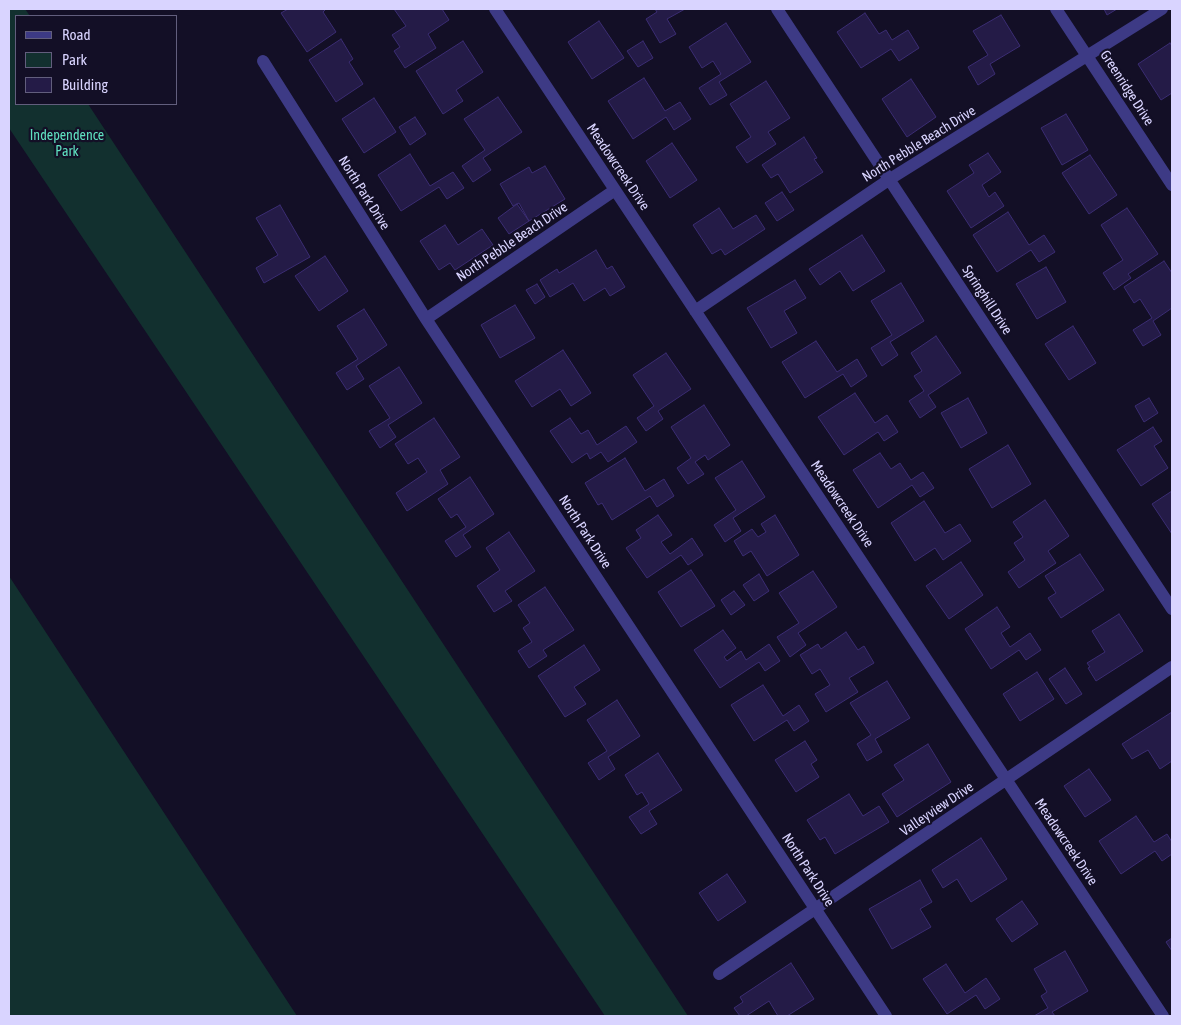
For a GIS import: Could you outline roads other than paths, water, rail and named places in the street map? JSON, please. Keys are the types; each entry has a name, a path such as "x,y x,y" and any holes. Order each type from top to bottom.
{"street":[{"name":"Meadowcreek Drive","path":"495,9 1163,1016"},
{"name":"Springhill Drive","path":"777,9 1172,609"},
{"name":"Greenridge Drive","path":"1056,9 1172,185"},
{"name":"North Pebble Beach Drive","path":"696,311 890,179 1162,9"},
{"name":"North Park Drive","path":"264,61 426,319 886,1016"},
{"name":"North Pebble Beach Drive","path":"426,319 615,190"},
{"name":"Valleyview Drive","path":"719,974 1172,667"}],"park label":[{"name":"Independence Park","path":"67,144"}]}
